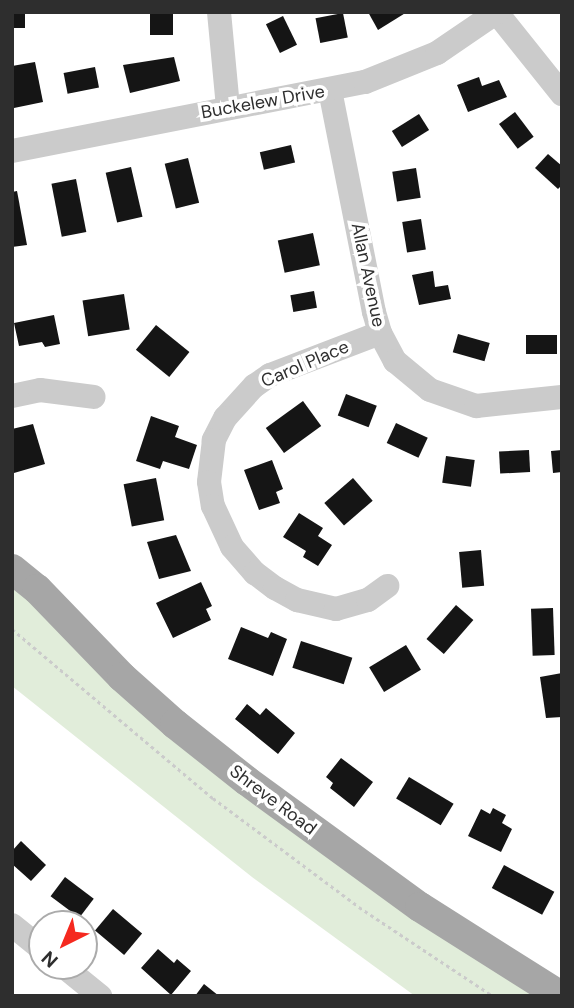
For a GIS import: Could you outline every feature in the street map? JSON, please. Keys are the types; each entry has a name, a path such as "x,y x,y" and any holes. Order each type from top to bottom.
{"main road":[{"name":"Shreve Road","path":"12,569 37,589 131,685 247,781 420,907 561,996"}],"street":[{"path":"219,12 228,107"},
{"path":"497,12 562,94"},
{"name":"Buckelew Drive","path":"12,150 365,82 426,58 471,32 497,12"},
{"name":"Allan Avenue","path":"330,90 380,333 389,352 411,377 451,400 484,407 562,397"},
{"name":"Carol Place","path":"380,333 270,375 254,386 225,418 214,440 209,482 213,506 232,547 256,573 275,588 309,604 336,609 368,600 387,586"},
{"path":"12,396 40,390 94,397"},
{"path":"12,925 28,938"},
{"path":"80,980 100,996"}],"path":[{"path":"12,629 213,798 359,907 493,996"}],"green space":[{"path":"12,578 544,996 415,996 252,877 12,686"}],"building":[{"path":"12,12 25,12 25,28 12,28"},
{"path":"150,12 173,12 173,35 150,35"},
{"path":"368,12 407,12 378,30"},
{"path":"343,13 348,38 320,43 316,18"},
{"path":"283,16 297,45 280,53 266,24"},
{"path":"174,57 180,81 130,93 123,65"},
{"path":"35,62 43,102 14,108 12,66"},
{"path":"95,67 99,88 68,94 64,73"},
{"path":"479,77 482,86 499,80 507,97 468,112 457,85"},
{"path":"515,112 534,137 518,149 499,124"},
{"path":"419,114 429,130 402,147 392,131"},
{"path":"291,145 295,163 264,170 260,152"},
{"path":"548,154 562,166 562,185 558,189 535,168"},
{"path":"188,158 199,203 176,208 165,164"},
{"path":"131,167 142,217 117,223 106,173"},
{"path":"416,168 421,198 397,201 392,172"},
{"path":"76,179 86,232 62,237 51,184"},
{"path":"17,191 27,245 12,247 12,192"},
{"path":"421,219 426,250 407,253 402,222"},
{"path":"313,233 320,265 285,273 278,240"},
{"path":"433,271 435,287 448,285 451,299 419,305 412,275"},
{"path":"314,291 317,308 293,312 290,295"},
{"path":"124,294 130,330 88,336 83,301"},
{"path":"54,315 60,344 45,347 42,342 19,346 14,323"},
{"path":"156,325 189,352 169,377 136,350"},
{"path":"458,334 490,343 484,361 453,352"},
{"path":"526,335 557,335 557,354 526,354"},
{"path":"346,394 377,406 369,427 338,415"},
{"path":"303,401 321,426 284,453 266,428"},
{"path":"151,416 179,426 175,437 197,445 189,469 163,461 160,469 136,461"},
{"path":"396,423 428,438 418,458 387,443"},
{"path":"33,424 45,464 14,473 12,429"},
{"path":"529,450 530,472 500,474 499,452"},
{"path":"562,450 562,472 553,473 551,451"},
{"path":"446,456 475,460 471,487 442,483"},
{"path":"272,460 283,489 276,492 280,503 259,510 244,470"},
{"path":"156,478 164,520 132,527 124,484"},
{"path":"353,478 373,501 344,526 324,503"},
{"path":"299,513 323,528 318,536 332,545 318,566 303,557 306,551 283,537"},
{"path":"176,535 191,571 159,579 147,542"},
{"path":"481,550 484,586 462,588 459,552"},
{"path":"201,582 212,606 206,609 211,620 173,638 156,603"},
{"path":"456,605 473,620 444,654 426,639"},
{"path":"553,608 555,655 533,656 531,609"},
{"path":"241,627 268,638 271,632 287,639 273,676 228,659"},
{"path":"301,641 352,658 344,684 292,668"},
{"path":"406,645 421,670 384,692 369,667"},
{"path":"562,673 562,717 546,718 540,677"},
{"path":"247,704 260,715 266,708 295,733 278,754 235,719"},
{"path":"341,758 373,782 354,807 330,788 333,783 326,777"},
{"path":"409,777 454,804 441,825 396,798"},
{"path":"493,808 506,815 502,823 512,829 501,852 468,836 481,809 490,814"},
{"path":"21,841 46,865 31,881 12,864 12,851"},
{"path":"504,865 554,892 542,915 492,888"},
{"path":"65,877 94,899 85,910 69,910 51,896"},
{"path":"113,909 142,933 124,955 98,933 98,927"},
{"path":"158,949 174,963 177,959 191,971 171,995 141,968"},
{"path":"204,984 219,996 195,996"}]}
